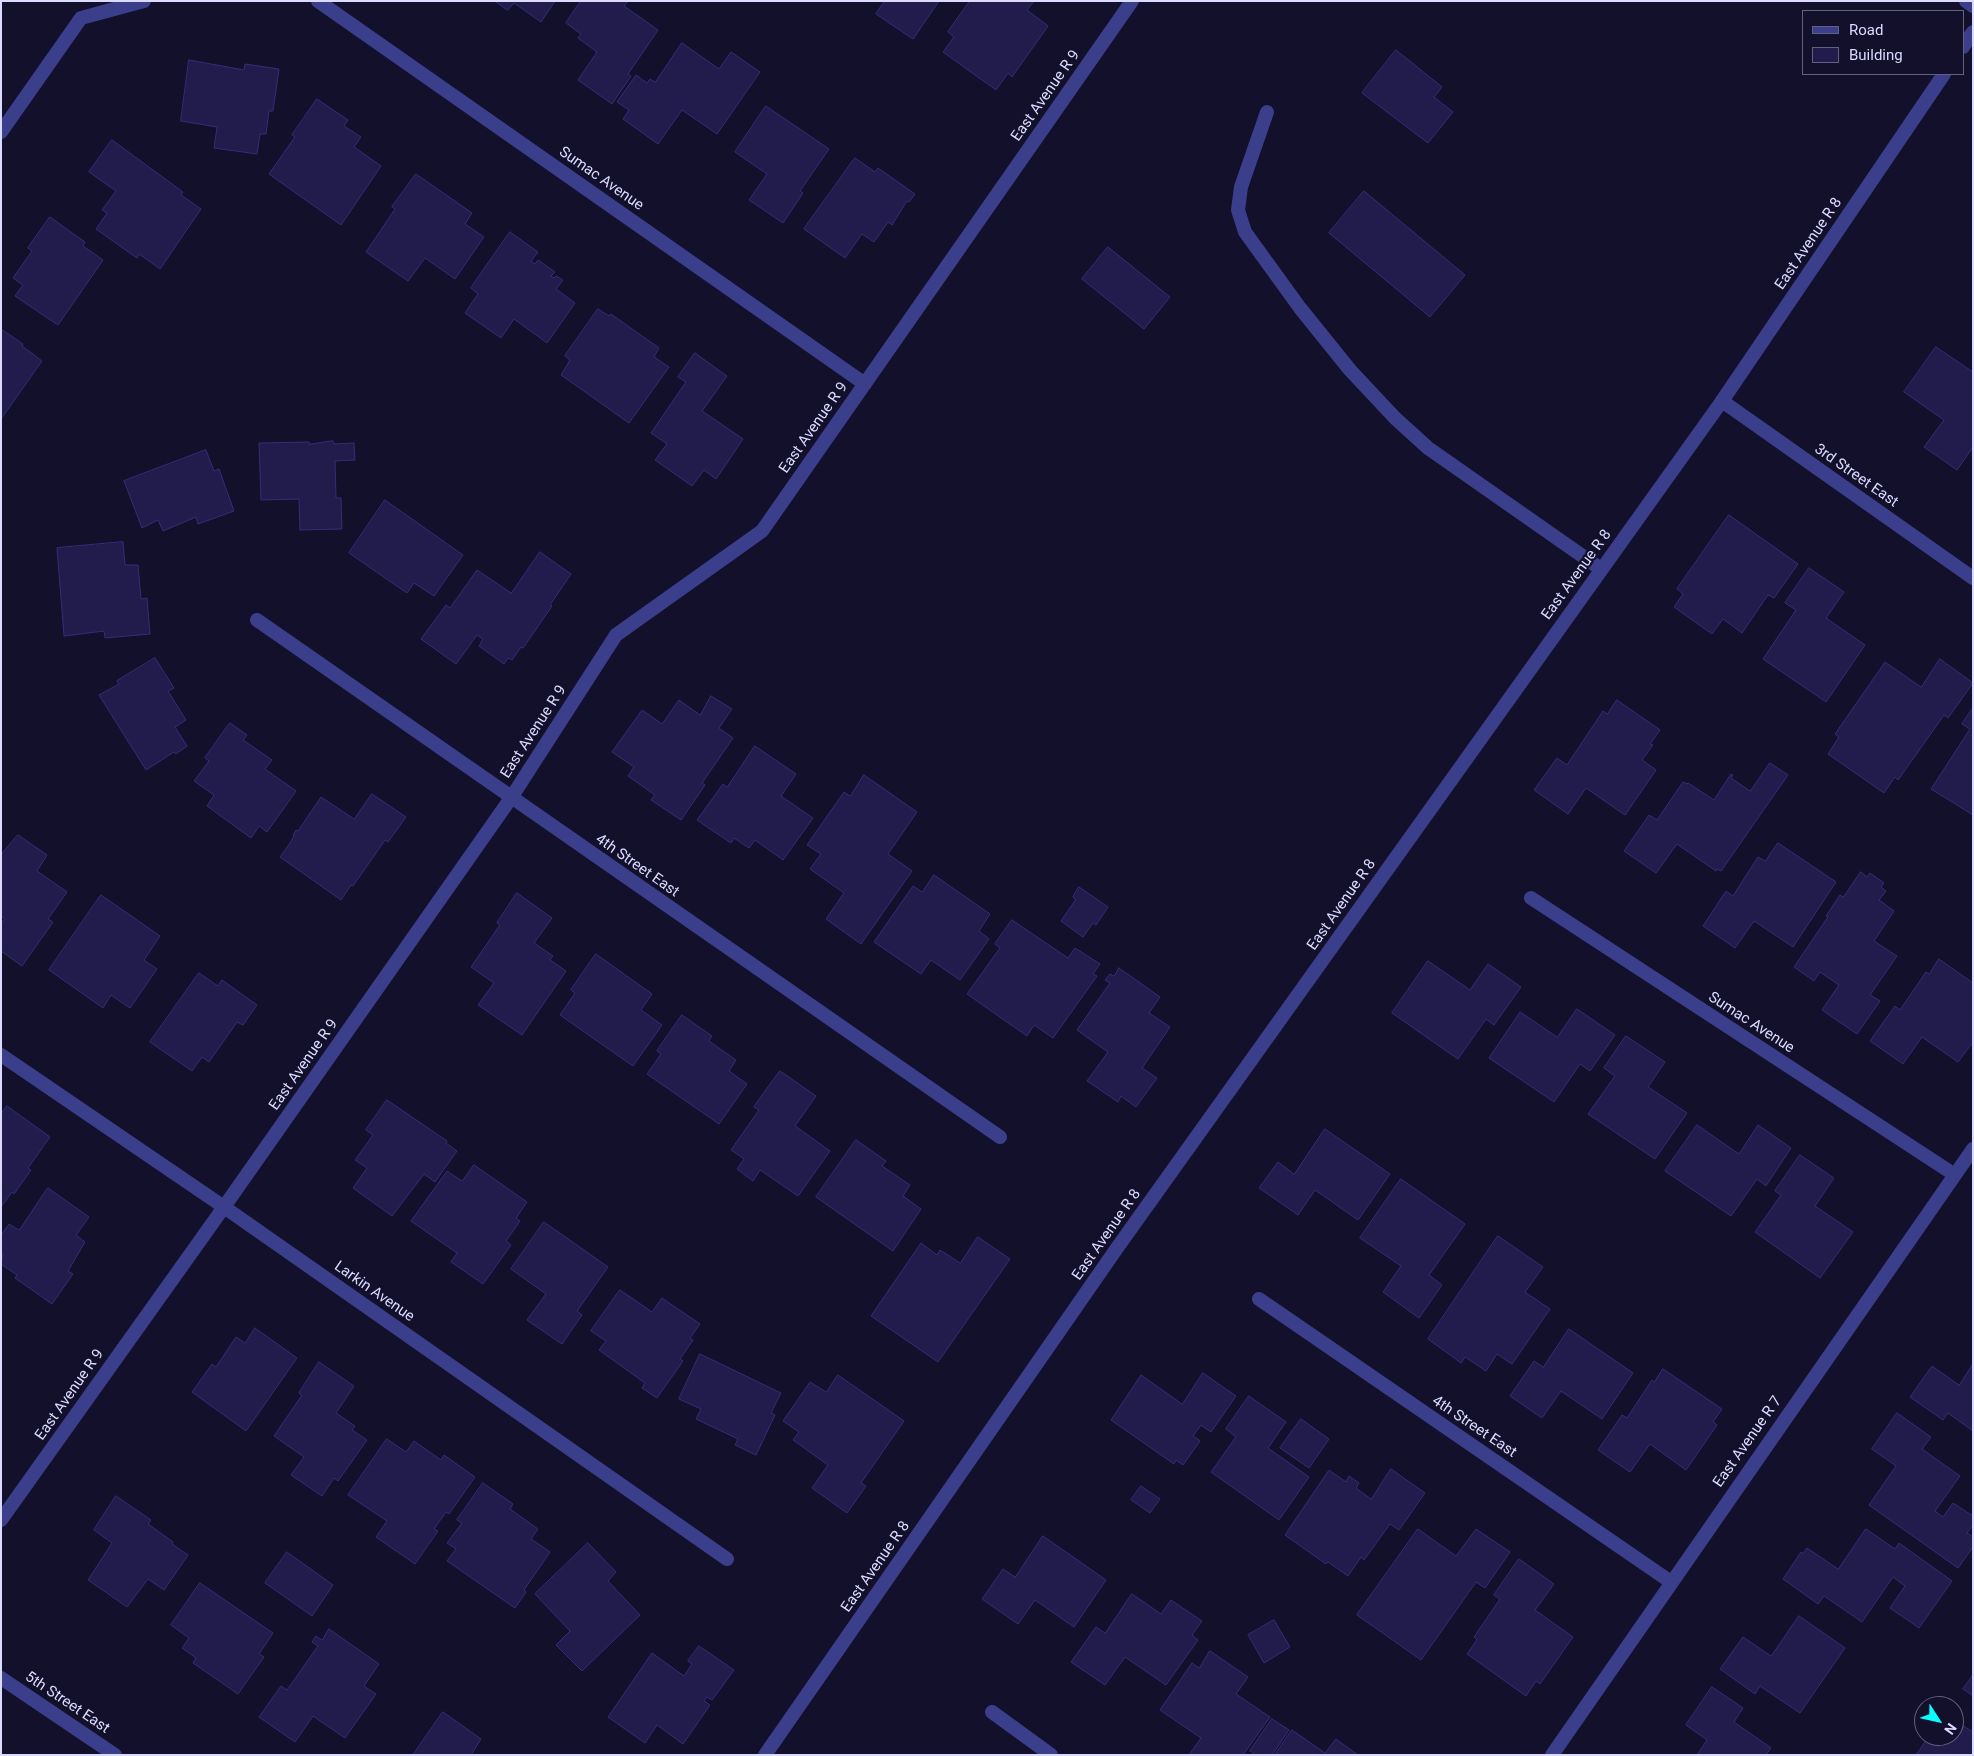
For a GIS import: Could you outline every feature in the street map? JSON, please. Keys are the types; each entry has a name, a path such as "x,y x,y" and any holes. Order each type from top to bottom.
{"street":[{"path":"1,132 81,18 144,1"},
{"name":"Sumac Avenue","path":"318,1 865,384"},
{"name":"East Avenue R 9","path":"1,1520 224,1207 511,798 616,635 762,531 1132,1"},
{"path":"1966,1 1973,6"},
{"path":"1964,46 1973,32"},
{"name":"East Avenue R 8","path":"765,1755 1117,1248 1722,402 1943,75"},
{"path":"1267,112 1241,186 1238,210 1245,232 1300,308 1350,370 1395,418 1428,448 1601,569"},
{"name":"3rd Street East","path":"1722,402 1973,578"},
{"name":"4th Street East","path":"256,620 1000,1137"},
{"name":"Sumac Avenue","path":"1530,898 1955,1174"},
{"name":"Larkin Avenue","path":"1,1055 224,1207 727,1559"},
{"name":"East Avenue R 7","path":"1552,1755 1973,1149"},
{"name":"4th Street East","path":"1259,1299 1671,1582"},
{"name":"5th Street East","path":"1,1678 115,1755"},
{"path":"992,1712 1051,1755"}],"building":[{"path":"495,1 555,1 541,22 514,3 508,10"},
{"path":"581,1 628,1 624,6 658,30 628,74 631,76 612,104 578,80 597,52 578,38 581,34 566,23"},
{"path":"885,1 939,1 913,39 876,14"},
{"path":"970,1 1034,1 1027,10 1048,26 1012,77 1008,73 996,90 943,52 954,37 948,32"},
{"path":"682,43 719,69 731,52 760,72 717,134 682,110 658,144 623,119 629,110 617,102 636,75 647,83 650,79 655,82"},
{"path":"1396,50 1442,87 1434,97 1453,112 1428,143 1362,93"},
{"path":"189,60 244,70 245,64 279,69 273,111 269,111 266,134 260,134 257,154 214,148 217,127 181,121"},
{"path":"317,99 348,120 344,126 361,137 354,147 381,166 341,225 269,174 295,137 292,135"},
{"path":"766,106 829,149 800,191 803,193 783,223 749,200 767,174 735,152"},
{"path":"112,140 183,192 181,195 201,209 160,269 139,254 137,258 96,229 107,213 102,210 116,191 89,172"},
{"path":"855,158 875,172 878,168 915,194 909,202 907,201 892,225 888,222 874,242 862,234 845,258 804,229"},
{"path":"416,174 472,213 465,224 484,237 455,279 425,258 408,281 366,252 395,209 392,207"},
{"path":"1364,191 1465,275 1430,317 1329,233"},
{"path":"50,217 85,242 83,246 103,260 58,325 15,296 23,285 13,278 32,251 28,248"},
{"path":"510,232 538,252 531,261 535,264 538,260 555,272 551,276 554,278 556,276 563,280 556,289 575,303 547,343 514,319 501,338 465,313 478,294 471,288"},
{"path":"1108,247 1170,297 1144,329 1082,279"},
{"path":"598,309 609,316 611,314 659,348 654,357 669,367 629,423 561,375 570,360 565,356"},
{"path":"1,329 23,344 22,346 42,361 1,419"},
{"path":"1936,347 1973,372 1973,447 1957,470 1924,447 1944,420 1904,392"},
{"path":"695,353 727,376 702,411 743,439 716,479 704,470 692,486 655,460 667,444 651,433 686,382 678,377"},
{"path":"333,441 334,444 354,443 355,460 335,461 336,498 341,498 342,529 300,530 299,499 261,500 259,443 309,442 309,444"},
{"path":"206,450 214,471 219,469 234,511 198,524 196,517 163,531 158,520 142,528 124,481"},
{"path":"385,500 463,555 434,596 414,583 407,593 349,553"},
{"path":"1729,515 1798,564 1774,598 1768,595 1742,633 1723,619 1712,634 1674,607 1683,594 1677,589"},
{"path":"123,542 125,565 138,565 141,599 147,598 150,634 105,638 104,631 64,636 57,548"},
{"path":"540,552 571,574 550,605 552,606 523,648 521,647 512,660 508,658 504,664 479,646 483,639 477,635 456,664 421,639 446,605 450,608 477,570 511,593"},
{"path":"1809,568 1844,592 1826,618 1865,645 1826,702 1763,659 1796,610 1785,603"},
{"path":"155,658 174,688 168,691 186,720 175,727 187,746 146,770 99,695 119,684 117,681"},
{"path":"1940,659 1973,683 1948,718 1944,715 1898,780 1895,777 1884,793 1828,754 1839,737 1835,734 1885,662 1921,687"},
{"path":"711,696 732,709 719,728 733,738 702,783 705,785 681,820 651,800 655,795 628,776 634,767 612,752 642,710 662,724 679,700 700,715"},
{"path":"1617,700 1660,730 1650,744 1653,745 1642,760 1656,770 1625,815 1586,788 1568,814 1534,790 1557,758 1567,765 1603,711 1607,714"},
{"path":"1973,708 1973,815 1931,789 1970,729 1962,724"},
{"path":"230,723 247,735 243,740 272,760 265,769 296,791 267,832 259,826 251,838 207,806 214,795 194,781 209,761 205,758"},
{"path":"755,746 796,774 781,796 813,818 783,860 755,840 749,848 734,838 731,843 697,820 723,784 727,787"},
{"path":"1770,763 1788,775 1721,871 1717,869 1716,871 1677,844 1656,873 1624,851 1649,815 1657,820 1683,782 1688,783 1714,800 1731,774 1733,775 1731,778 1750,791"},
{"path":"864,775 917,812 888,854 912,871 861,944 826,919 844,893 810,869 821,854 807,845 844,792 850,796"},
{"path":"372,794 406,817 388,842 385,840 341,900 280,857 296,830 298,831 321,797 354,819"},
{"path":"18,835 47,855 37,871 67,892 48,919 53,922 22,966 1,951 1,924 5,919 1,916 1,855"},
{"path":"1778,843 1836,882 1793,947 1754,921 1735,948 1703,926 1726,891 1733,896 1758,857 1765,861"},
{"path":"1861,872 1867,877 1870,873 1884,883 1881,887 1886,891 1879,900 1894,911 1874,941 1897,956 1870,995 1880,1001 1857,1034 1822,1010 1839,985 1820,972 1814,981 1794,967 1828,917 1826,916 1840,895 1843,897"},
{"path":"934,875 990,914 979,931 989,939 960,980 931,960 921,974 874,942 913,886 922,892"},
{"path":"1079,887 1108,907 1096,925 1093,923 1083,937 1061,921 1076,899 1073,897"},
{"path":"517,893 552,918 534,943 553,956 550,960 566,971 522,1035 478,1005 494,983 471,967 500,925 497,923"},
{"path":"101,895 160,936 144,960 157,969 130,1008 111,995 103,1008 49,970"},
{"path":"1012,920 1068,958 1075,948 1100,964 1093,974 1097,976 1053,1038 1034,1025 1027,1036 967,994 1000,948 995,944"},
{"path":"596,954 652,994 641,1010 662,1025 633,1066 560,1015 575,993 571,990"},
{"path":"1939,959 1973,983 1973,1042 1958,1062 1922,1037 1903,1064 1870,1041 1895,1006 1900,1010 1926,972 1929,974"},
{"path":"1428,961 1470,990 1488,964 1521,987 1494,1025 1486,1019 1458,1059 1392,1013"},
{"path":"1119,968 1160,997 1149,1013 1170,1027 1142,1068 1157,1078 1136,1107 1121,1096 1118,1102 1087,1081 1108,1052 1077,1030 1110,983 1105,980 1110,974 1114,976"},
{"path":"199,973 218,986 222,980 257,1005 243,1025 237,1022 209,1062 202,1057 192,1071 150,1042"},
{"path":"1577,1009 1615,1035 1590,1071 1580,1064 1554,1102 1489,1058 1520,1012 1557,1037"},
{"path":"682,1015 712,1036 709,1041 736,1060 729,1071 747,1084 719,1124 647,1074 661,1054 657,1051"},
{"path":"1626,1036 1665,1062 1648,1087 1687,1113 1655,1159 1588,1114 1615,1076 1604,1068"},
{"path":"780,1071 816,1096 795,1126 830,1151 798,1196 760,1170 753,1181 737,1169 744,1159 731,1150 759,1110 754,1107"},
{"path":"387,1100 447,1141 446,1143 457,1151 435,1182 424,1174 392,1216 353,1188 367,1168 355,1160 373,1135 366,1130"},
{"path":"7,1106 50,1137 28,1168 31,1170 14,1194 12,1192 1,1207 1,1114"},
{"path":"1697,1125 1739,1154 1758,1125 1791,1148 1766,1186 1757,1179 1731,1216 1665,1171"},
{"path":"1325,1129 1390,1174 1358,1220 1315,1190 1298,1215 1259,1188 1278,1162 1294,1174"},
{"path":"856,1140 886,1161 882,1166 910,1185 903,1196 921,1209 893,1251 816,1197"},
{"path":"1800,1155 1834,1178 1815,1206 1853,1232 1820,1278 1755,1232 1781,1195 1775,1191"},
{"path":"474,1165 527,1202 516,1218 520,1221 506,1241 511,1245 483,1284 451,1262 457,1253 411,1221 447,1171 462,1181"},
{"path":"1401,1179 1465,1224 1429,1275 1442,1285 1419,1318 1383,1292 1401,1266 1360,1238"},
{"path":"48,1188 89,1217 76,1235 85,1242 68,1271 73,1274 52,1304 15,1278 17,1275 1,1264 3,1254 1,1253 1,1235 9,1224 19,1230"},
{"path":"544,1222 608,1267 577,1311 582,1315 562,1344 527,1320 546,1294 511,1269"},
{"path":"1498,1236 1543,1267 1525,1292 1550,1309 1512,1364 1497,1354 1486,1371 1465,1357 1461,1363 1428,1339"},
{"path":"978,1237 1010,1259 938,1362 871,1316 921,1243 937,1255 940,1250 960,1263"},
{"path":"620,1290 652,1312 662,1298 700,1324 690,1338 693,1340 680,1359 683,1361 657,1398 642,1388 645,1383 599,1350 606,1341 591,1331"},
{"path":"255,1328 297,1358 246,1431 192,1392 212,1364 216,1367 236,1337 245,1343"},
{"path":"1569,1329 1633,1373 1602,1419 1561,1391 1542,1418 1510,1396 1534,1361 1543,1367"},
{"path":"700,1354 781,1393 771,1413 775,1415 756,1455 735,1445 738,1439 696,1419 701,1409 679,1399"},
{"path":"319,1362 354,1386 336,1413 355,1426 352,1430 367,1440 338,1481 334,1478 322,1496 291,1475 304,1457 274,1436 302,1395 299,1393"},
{"path":"1973,1364 1973,1431 1948,1413 1943,1420 1910,1397 1932,1366 1959,1385"},
{"path":"1663,1369 1722,1409 1713,1422 1717,1425 1686,1470 1650,1444 1630,1472 1598,1450 1622,1415 1627,1418 1652,1380 1654,1382"},
{"path":"1203,1373 1236,1396 1211,1432 1201,1425 1193,1436 1200,1441 1183,1465 1176,1460 1174,1464 1111,1420 1141,1375 1182,1404"},
{"path":"838,1375 904,1421 861,1483 866,1486 847,1513 812,1488 828,1465 793,1440 799,1432 783,1421 810,1382 826,1392"},
{"path":"1249,1396 1286,1422 1268,1448 1309,1477 1279,1520 1211,1472 1236,1437 1226,1429"},
{"path":"1897,1413 1931,1437 1922,1449 1960,1476 1935,1511 1943,1517 1953,1503 1973,1516 1973,1525 1967,1533 1973,1537 1973,1547 1958,1568 1869,1505 1896,1466 1872,1449"},
{"path":"1301,1419 1329,1439 1309,1468 1280,1448"},
{"path":"387,1439 406,1452 414,1441 441,1460 444,1455 475,1477 449,1514 446,1512 434,1529 438,1531 415,1564 376,1537 387,1521 348,1495"},
{"path":"1391,1469 1425,1493 1399,1530 1390,1524 1364,1560 1361,1557 1348,1576 1328,1562 1326,1564 1285,1535 1329,1470 1346,1482 1349,1476 1359,1483 1356,1488 1371,1499"},
{"path":"483,1483 513,1504 510,1509 538,1529 531,1539 550,1552 524,1590 526,1592 515,1608 447,1561 456,1549 447,1543 462,1523 457,1520"},
{"path":"1141,1486 1160,1499 1150,1513 1131,1500"},
{"path":"116,1496 151,1520 148,1524 188,1555 164,1590 148,1579 127,1607 88,1580 112,1543 94,1530"},
{"path":"1418,1529 1456,1556 1476,1529 1510,1552 1485,1588 1476,1582 1421,1660 1357,1615"},
{"path":"1866,1529 1895,1549 1899,1543 1952,1581 1919,1628 1890,1608 1905,1586 1893,1577 1862,1622 1824,1596 1818,1604 1783,1579 1801,1552 1803,1554 1807,1548 1838,1569"},
{"path":"1043,1536 1106,1580 1074,1627 1035,1600 1018,1624 982,1599 1003,1569 1015,1577"},
{"path":"588,1543 616,1572 608,1581 640,1615 582,1671 556,1645 570,1631 535,1594"},
{"path":"287,1552 333,1585 312,1616 265,1583"},
{"path":"1519,1559 1554,1584 1535,1610 1573,1637 1540,1684 1536,1681 1526,1696 1467,1654 1477,1640 1474,1637 1500,1599 1494,1595"},
{"path":"200,1583 273,1633 259,1654 264,1657 238,1694 193,1663 196,1658 182,1648 189,1638 171,1625"},
{"path":"1132,1594 1161,1614 1171,1600 1202,1621 1192,1635 1198,1640 1166,1685 1125,1657 1105,1685 1071,1662 1096,1627 1105,1633"},
{"path":"1799,1616 1845,1648 1800,1713 1760,1686 1755,1694 1720,1669 1743,1637 1771,1656"},
{"path":"1274,1620 1290,1647 1264,1663 1248,1635"},
{"path":"329,1629 379,1664 364,1686 376,1694 345,1738 313,1716 295,1742 259,1717 281,1686 287,1690 318,1646 312,1642 316,1636 322,1640"},
{"path":"699,1646 734,1670 712,1700 707,1697 704,1701 710,1705 683,1744 657,1725 645,1743 608,1717 652,1653 684,1676 692,1664 688,1661"},
{"path":"1210,1651 1248,1677 1236,1694 1270,1717 1243,1755 1189,1755 1201,1738 1160,1710 1192,1663 1199,1668"},
{"path":"1973,1675 1973,1696 1963,1689"},
{"path":"1712,1687 1743,1708 1734,1722 1771,1748 1766,1755 1697,1755 1707,1740 1686,1725"},
{"path":"443,1712 481,1739 471,1755 413,1755"},
{"path":"1272,1719 1289,1730 1272,1755 1256,1755 1250,1751"},
{"path":"1964,1726 1973,1732 1973,1755 1916,1755 1922,1746 1964,1746"},
{"path":"1292,1730 1325,1753 1336,1739 1358,1755 1275,1755"}]}
